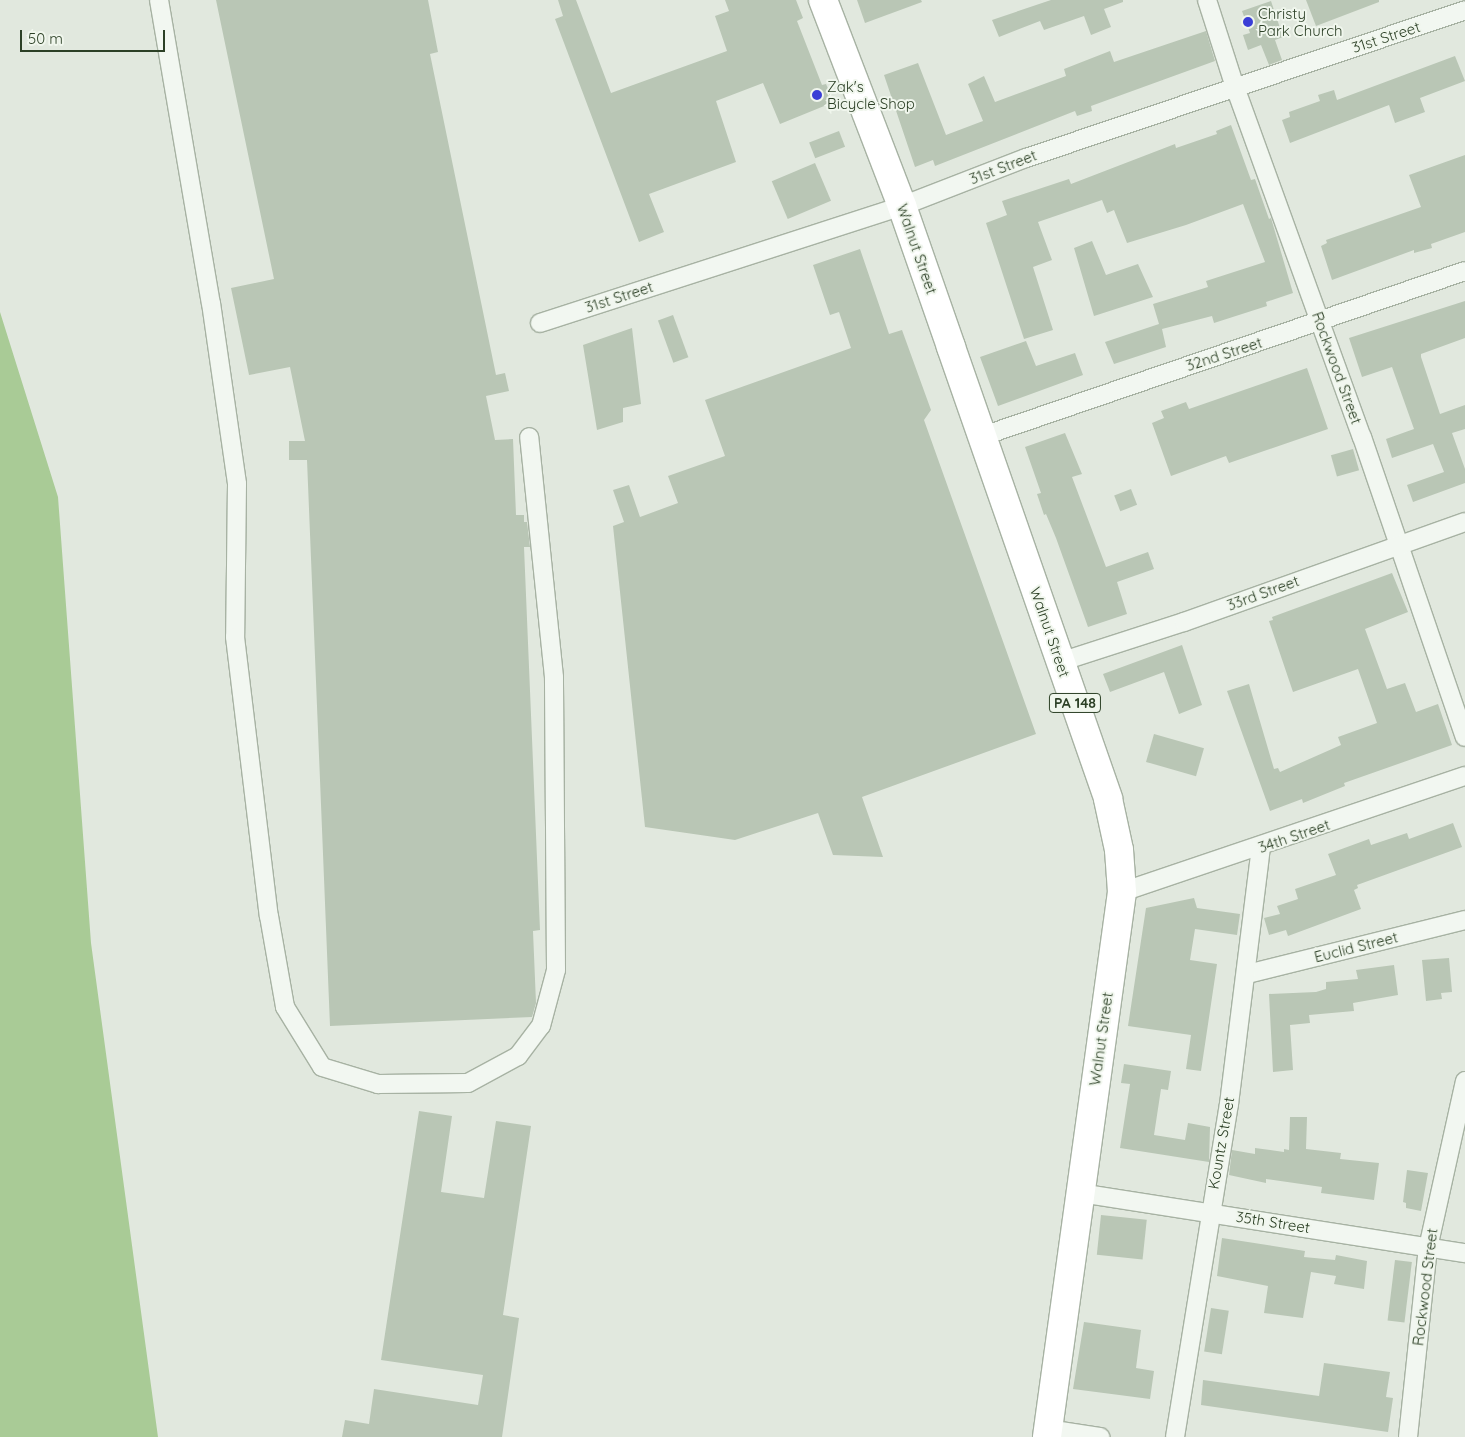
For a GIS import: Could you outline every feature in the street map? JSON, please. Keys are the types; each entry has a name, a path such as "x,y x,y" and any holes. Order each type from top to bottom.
{"main road":[{"name":"Walnut Street","path":"823,0 902,206 983,436 1108,800 1119,850 1122,892 1047,1433"}],"street":[{"path":"159,0 211,302 237,484 235,636 269,916 285,1007 322,1067 378,1084 468,1083 518,1056 541,1026 556,970 554,677 529,437"},
{"name":"Rockwood Street","path":"1207,0 1235,87 1400,544 1465,737"},
{"name":"31st Street","path":"540,323 902,206 1026,158 1465,10"},
{"name":"32nd Street","path":"983,436 1321,322 1465,271"},
{"name":"33rd Street","path":"1060,662 1184,622 1465,522"},
{"name":"34th Street","path":"1122,892 1261,847 1465,776"},
{"name":"Kountz Street","path":"1175,1437 1209,1212 1229,1104 1247,974 1261,847"},
{"name":"Euclid Street","path":"1247,974 1465,920"},
{"name":"Rockwood Street","path":"1408,1437 1428,1248 1465,1081"},
{"name":"35th Street","path":"1080,1193 1465,1253"},
{"path":"1047,1433 1100,1437"}],"shaded area":[{"path":"0,312 58,497 91,943 158,1437 0,1437"}],"building":[{"path":"216,0 428,0 438,52 430,54 496,375 505,373 509,391 486,396 495,440 513,439 516,515 524,515 524,522 527,522 530,547 524,547 540,930 533,931 536,1003 532,1017 330,1026 307,460 289,460 289,441 305,441 290,367 249,375 231,288 274,279"},
{"path":"558,0 576,0 611,93 727,51 715,16 729,11 725,0 796,0 803,18 797,21 822,85 826,84 834,102 780,124 763,83 716,101 736,162 649,194 664,232 639,242 555,19 563,16"},
{"path":"857,0 921,0 922,2 865,23"},
{"path":"1051,0 1123,0 1123,2 1104,9 1111,27 1091,35 1084,16 1044,30 1040,21 999,37 992,20"},
{"path":"1306,0 1379,0 1379,2 1316,26"},
{"path":"1271,1 1283,37 1275,40 1282,60 1269,65 1261,45 1248,50 1243,35 1250,33 1242,11"},
{"path":"1206,31 1215,61 1091,106 1092,111 1077,116 1075,111 935,166 933,160 915,167 884,75 918,63 946,135 983,121 968,84 984,76 995,102 1066,76 1064,69 1110,51 1114,62"},
{"path":"1455,56 1465,81 1420,98 1425,112 1395,123 1389,105 1290,143 1282,120 1290,117 1289,112 1320,101 1318,95 1334,90 1337,100"},
{"path":"1231,125 1251,180 1255,179 1269,219 1271,218 1293,293 1266,302 1267,306 1214,323 1212,316 1162,329 1166,347 1114,364 1105,342 1159,324 1153,304 1208,287 1206,281 1265,262 1243,204 1186,225 1127,243 1114,210 1107,213 1102,200 1038,222 1052,260 1033,267 1053,330 1024,339 986,223 1007,215 1002,201 1069,179 1071,184 1175,144 1176,148 1217,134 1216,131"},
{"path":"839,131 845,147 815,158 809,142"},
{"path":"1465,155 1465,232 1431,244 1432,248 1414,253 1414,250 1332,280 1321,246 1327,243 1326,240 1421,207 1409,175"},
{"path":"815,163 831,201 788,219 772,181"},
{"path":"1092,241 1106,275 1138,264 1153,297 1094,316 1074,248"},
{"path":"860,249 889,334 902,330 931,410 924,420 1036,734 862,797 883,857 833,855 818,813 735,840 645,827 613,526 624,522 613,490 629,485 640,517 678,503 668,476 725,456 705,400 851,348 839,312 830,315 813,265"},
{"path":"1465,301 1465,338 1421,354 1421,357 1440,414 1465,405 1465,429 1452,433 1465,469 1465,483 1413,502 1407,485 1444,472 1433,444 1392,458 1386,439 1414,429 1392,367 1362,377 1349,338"},
{"path":"673,315 688,357 673,363 658,320"},
{"path":"632,328 641,404 623,408 623,422 597,430 583,345"},
{"path":"1026,341 1036,366 1075,353 1083,375 998,406 980,357"},
{"path":"1307,368 1328,429 1229,463 1226,456 1171,476 1152,423 1164,418 1161,411 1186,402 1189,409"},
{"path":"1065,433 1082,474 1072,477 1106,567 1148,552 1154,569 1117,582 1127,614 1088,627 1056,538 1046,514 1044,515 1037,494 1041,493 1025,447"},
{"path":"1353,449 1359,470 1337,476 1331,455"},
{"path":"1131,489 1137,505 1120,511 1114,495"},
{"path":"1392,573 1408,612 1365,629 1387,689 1405,683 1416,712 1438,704 1452,745 1344,783 1345,786 1303,803 1302,799 1270,811 1227,691 1249,684 1274,769 1278,768 1280,772 1341,745 1338,737 1377,723 1358,669 1293,692 1269,621 1273,620 1272,617"},
{"path":"1182,645 1202,705 1179,714 1164,672 1110,692 1103,674"},
{"path":"1154,734 1204,748 1196,776 1146,762"},
{"path":"1453,823 1462,847 1357,885 1358,888 1354,890 1361,909 1288,936 1286,930 1269,935 1264,918 1280,914 1277,906 1298,899 1295,889 1336,875 1328,854 1369,839 1371,845 1407,833 1409,839"},
{"path":"1194,898 1197,908 1240,914 1237,935 1195,929 1190,960 1217,964 1201,1071 1186,1069 1191,1035 1128,1026 1146,908"},
{"path":"1449,958 1452,992 1441,993 1442,999 1426,1001 1422,960"},
{"path":"1394,965 1398,995 1353,1003 1354,1011 1309,1015 1310,1023 1290,1025 1293,1070 1273,1072 1269,994 1316,992 1326,989 1326,982 1358,979 1356,970"},
{"path":"1124,1064 1171,1071 1168,1090 1161,1089 1154,1135 1185,1140 1188,1123 1210,1127 1209,1162 1120,1148 1130,1084 1121,1083"},
{"path":"419,1111 452,1116 441,1192 484,1198 496,1121 531,1126 503,1315 519,1318 502,1437 342,1437 345,1420 369,1424 374,1389 478,1405 483,1375 381,1360"},
{"path":"1290,1117 1307,1117 1306,1149 1341,1153 1340,1159 1379,1163 1374,1200 1321,1193 1322,1187 1266,1179 1266,1183 1229,1175 1232,1150 1255,1154 1255,1148 1284,1152 1284,1149 1289,1150"},
{"path":"1407,1170 1428,1173 1421,1211 1406,1208 1406,1203 1403,1202"},
{"path":"1101,1215 1147,1220 1143,1260 1097,1255"},
{"path":"1222,1238 1305,1251 1304,1257 1335,1260 1336,1255 1367,1261 1364,1289 1334,1284 1336,1276 1311,1272 1303,1318 1264,1313 1268,1286 1217,1276"},
{"path":"1395,1260 1412,1262 1404,1323 1388,1321"},
{"path":"1211,1308 1229,1311 1222,1354 1204,1351"},
{"path":"1084,1322 1141,1330 1136,1368 1154,1371 1150,1399 1073,1389"},
{"path":"1324,1363 1390,1372 1386,1397 1393,1398 1388,1432 1201,1405 1203,1380 1319,1396"}],"place":[{"name":"Christy Park Church","path":"1248,22"},
{"name":"Zak's Bicycle Shop","path":"817,95"}]}
